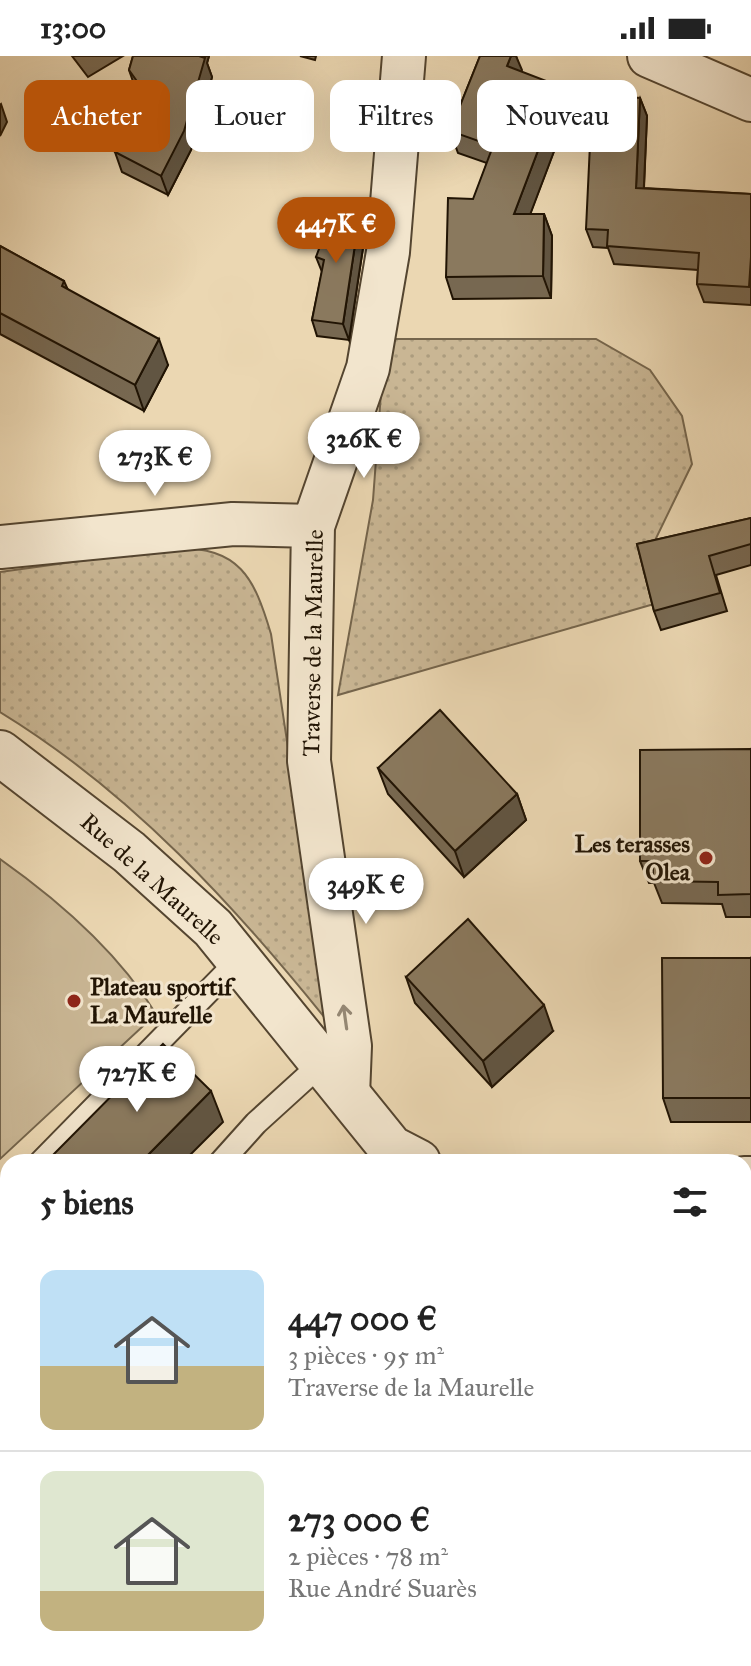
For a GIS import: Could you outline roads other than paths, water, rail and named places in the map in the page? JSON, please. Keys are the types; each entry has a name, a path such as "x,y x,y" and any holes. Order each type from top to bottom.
{"street":[{"name":"Traverse de la Maurelle","path":"335,1079 350,1046 309,761 313,526 368,368 388,252 404,56"},
{"path":"649,56 751,100"},
{"path":"0,547 233,524 313,526"},
{"name":"Rue de la Maurelle","path":"0,753 17,762 129,852 213,928 393,1154"}],"lane":[{"path":"49,1154 238,961"},
{"path":"228,1154 256,1123 335,1079"}],"place":[{"name":"Les terasses Olea","path":"706,858"},
{"name":"Plateau sportif La Maurelle","path":"74,1001"}]}
